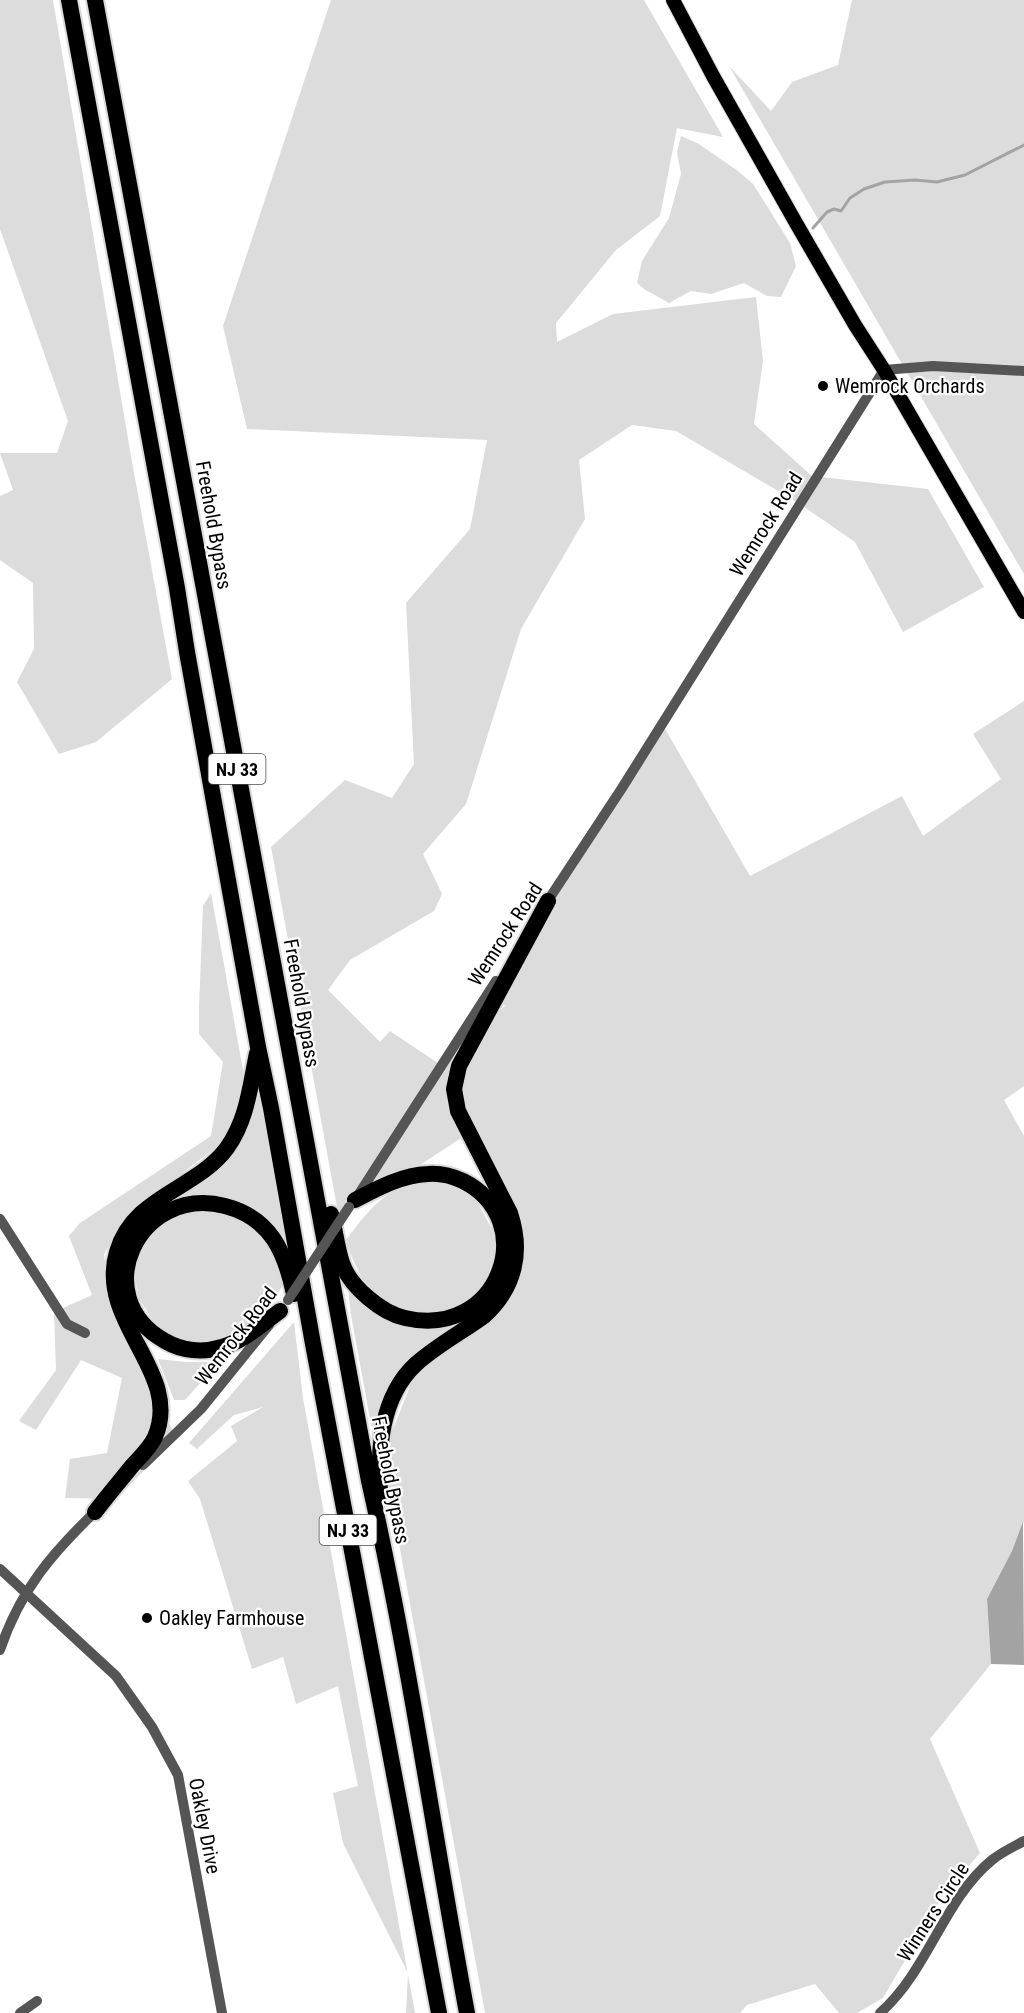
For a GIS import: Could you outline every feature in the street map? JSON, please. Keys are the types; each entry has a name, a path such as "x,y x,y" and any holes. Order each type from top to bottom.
{"highway":[{"name":"NJ 33","path":"69,0 175,576 186,652 258,1047 272,1108 313,1344 439,2013"},
{"name":"Freehold Bypass","path":"95,0 369,1481 382,1538 467,2013"},
{"path":"382,1538 380,1453 388,1411 395,1392 418,1363 494,1307 506,1290 514,1271 517,1251 514,1224 458,1110 455,1102 454,1082 465,1051 548,901"},
{"path":"95,1512 152,1442 160,1414 160,1400 155,1381 117,1302 113,1280 120,1242 130,1226 144,1211 208,1166 236,1134 246,1108 258,1047"},
{"path":"292,1064 343,1266 365,1295 377,1305 401,1317 419,1321 440,1320 469,1310 480,1302 496,1280 503,1256 501,1230 490,1204 469,1184 453,1177 426,1174 383,1186 352,1203"},
{"path":"284,1305 242,1338 220,1348 189,1350 168,1343 144,1325 131,1302 126,1274 132,1248 153,1220 173,1208 190,1204 211,1204 239,1211 257,1222 275,1240 284,1257 293,1288 345,1512"}],"main road":[{"path":"673,0 796,224 884,370 1024,612"}],"street":[{"path":"884,370 933,366 1024,371"},
{"name":"Wemrock Road","path":"0,1650 25,1593 56,1552 201,1408 284,1305 622,788 884,370"},
{"path":"0,1219 67,1323 85,1333"},
{"name":"Oakley Drive","path":"0,1569 116,1676 152,1726 178,1775 222,2013"},
{"name":"Winners Circle","path":"880,2013 904,1988 963,1892 976,1875 997,1856 1024,1841"},
{"path":"20,2013 37,2001"}],"shaded area":[{"path":"0,0 53,0 131,456 172,679 96,742 59,754 17,682 34,649 33,583 0,560 0,496 13,490 0,453 57,453 68,421 0,229"},
{"path":"331,0 644,0 723,137 677,128 660,216 616,250 556,323 557,342 613,314 756,297 763,361 754,424 812,476 928,489 984,587 903,632 855,542 797,502 676,431 632,425 579,460 585,519 521,629 466,804 423,854 442,894 434,911 350,960 328,990 380,1042 390,1031 441,1065 505,1006 491,990 660,720 750,876 902,796 923,836 1001,779 973,734 1024,701 1024,1086 1004,1100 1024,1136 1024,1522 987,1599 991,1664 930,1739 980,1853 943,1895 883,1998 857,2013 839,2013 815,1984 747,2005 740,2013 485,2013 386,1473 388,1442 414,1376 518,1285 523,1225 475,1129 339,1218 271,847 345,780 392,798 414,764 406,603 470,529 487,440 247,429 223,326"},
{"path":"852,0 1024,0 1024,574 729,66 771,111 792,82 838,65"},
{"path":"681,136 699,144 753,184 790,243 796,266 781,297 767,296 744,283 711,294 691,291 669,303 637,283 642,261 669,218 681,174 677,152"},
{"path":"211,893 250,1109 223,1142 126,1216 104,1254 108,1294 176,1438 116,1499 65,1498 70,1459 107,1453 122,1378 81,1360 36,1430 19,1421 56,1370 54,1312 92,1295 69,1236 80,1223 211,1136 223,1062 199,1034 199,1008 203,906"},
{"path":"258,1085 291,1249 268,1219 240,1202 229,1198 206,1196 167,1202 220,1164"},
{"path":"443,1180 474,1196 493,1231 496,1258 477,1296 453,1311 422,1313 389,1305 363,1281 346,1240 366,1214 386,1196 410,1185"},
{"path":"193,1209 226,1212 248,1224 270,1249 284,1284 260,1318 223,1342 180,1341 156,1325 139,1299 134,1270 146,1243 162,1219"},
{"path":"347,1280 379,1314 422,1329 465,1321 382,1406 373,1435 351,1315"},
{"path":"294,1322 303,1398 408,1972 343,1843 333,1793 358,1786 338,1686 296,1704 283,1657 252,1669 200,1499 188,1481 237,1441 231,1426 263,1407 234,1415 197,1449 189,1443"},
{"path":"158,1359 219,1362 185,1400 174,1400"},
{"path":"1023,1522 1024,1665 991,1664 987,1599 1012,1551"},
{"path":"408,1974 415,2013 406,2013"}],"waterway":[{"path":"813,228 827,212 834,209 841,211 850,198 864,189 885,182 915,180 937,182 965,175 1024,145"}],"place":[{"name":"Wemrock Orchards","path":"823,386"},
{"name":"Oakley Farmhouse","path":"147,1618"}]}
